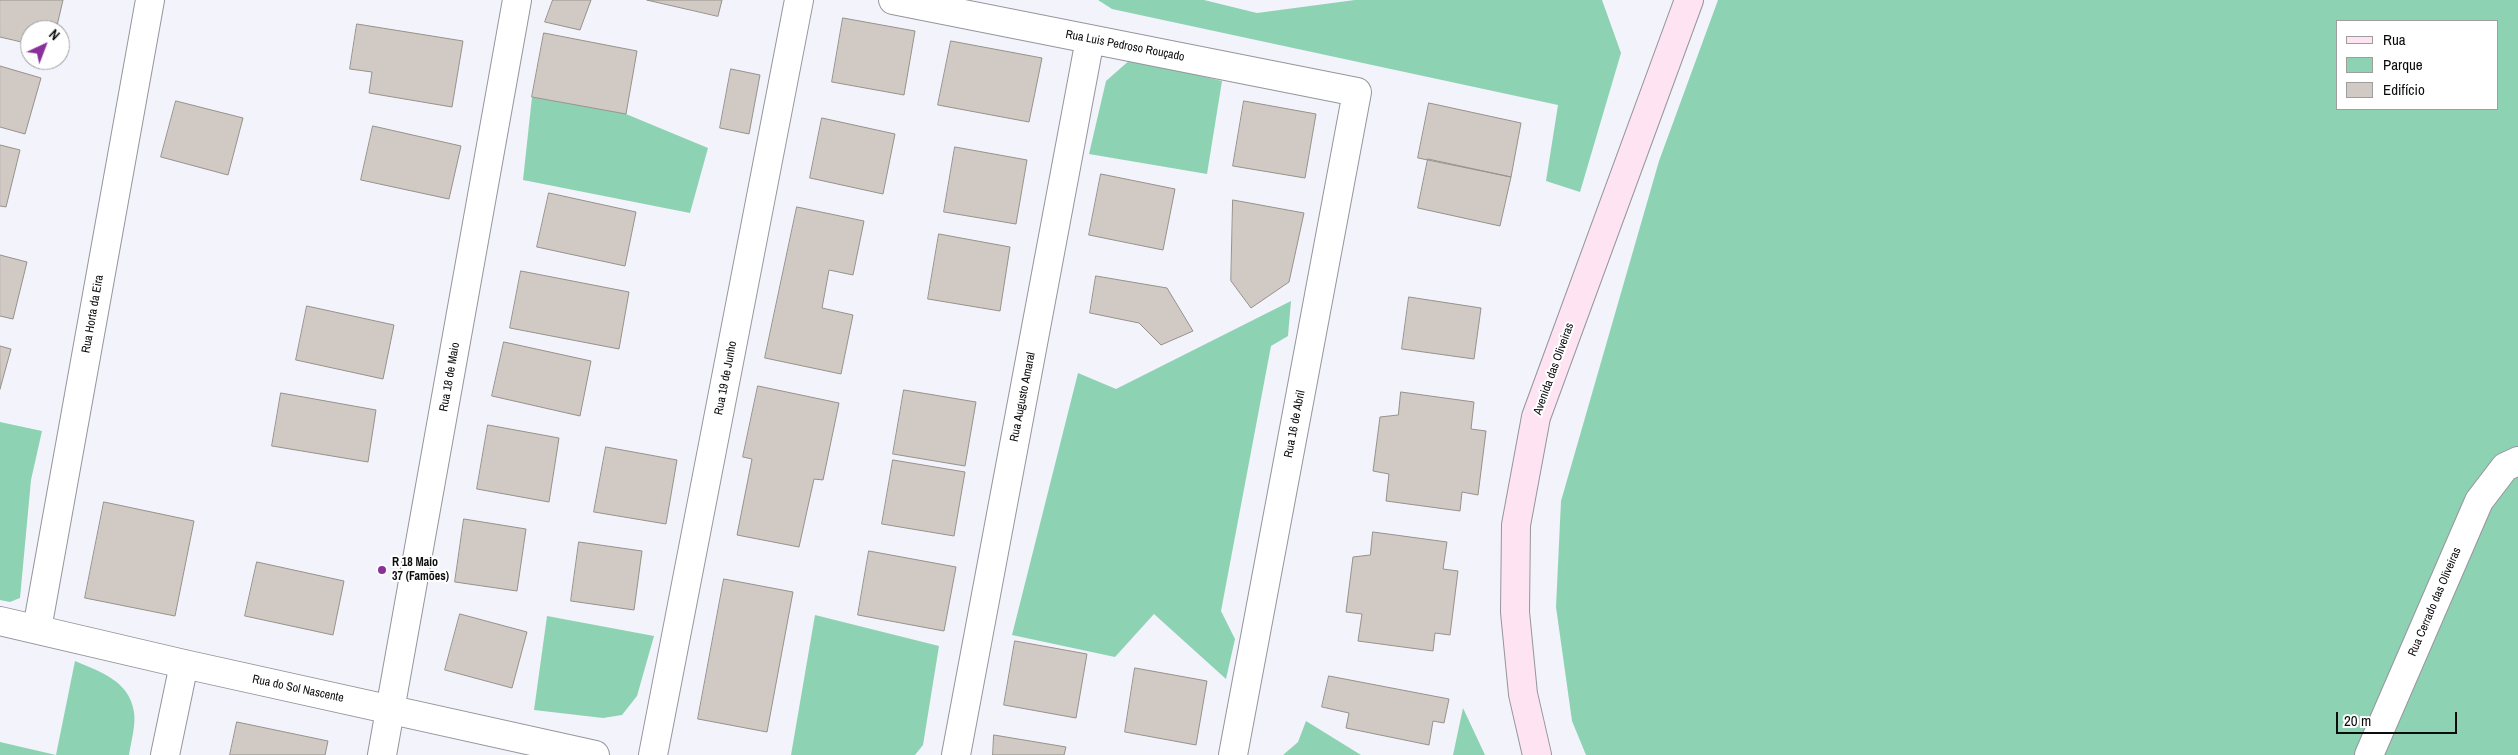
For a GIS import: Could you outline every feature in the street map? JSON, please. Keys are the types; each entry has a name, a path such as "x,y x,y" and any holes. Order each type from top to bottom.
{"street":[{"name":"Rua Horta da Eira","path":"37,629 150,0"},
{"name":"Rua 18 de Maio","path":"382,755 517,0"},
{"name":"Rua 19 de Junho","path":"653,755 798,0"},
{"name":"Rua Luis Pedroso Rouçado","path":"893,0 1357,92"},
{"name":"Avenida das Oliveiras","path":"1537,755 1523,694 1515,612 1516,525 1536,417 1689,0"},
{"name":"Rua Augusto Amaral","path":"956,755 1090,39"},
{"name":"Rua 16 de Abril","path":"1233,755 1357,92"},
{"name":"Rua Cerrado das Oliveiras","path":"2369,755 2479,501 2505,467 2518,460"},
{"name":"Rua do Sol Nascente","path":"0,621 184,664 596,755"},
{"path":"165,755 184,664"}],"green space":[{"path":"1098,0 1204,0 1257,13 1355,0 1602,0 1621,53 1580,192 1546,181 1558,105 1112,9"},
{"path":"1718,0 2518,0 2518,755 1586,755 1572,721 1556,607 1561,501 1659,161"},
{"path":"1131,59 1222,81 1207,174 1089,154 1106,81"},
{"path":"532,97 626,114 708,148 690,213 523,180"},
{"path":"1291,301 1288,336 1271,346 1221,611 1235,639 1226,679 1154,614 1115,657 1012,635 1078,373 1116,389"},
{"path":"0,422 42,431 31,480 20,598 10,602 0,600"},
{"path":"815,615 939,646 923,745 915,755 791,755"},
{"path":"547,616 654,636 637,696 622,715 603,718 534,710"},
{"path":"75,661 112,679 126,692 134,712 134,728 129,755 56,755"},
{"path":"1463,708 1485,755 1453,755"},
{"path":"1306,721 1361,755 1283,755 1298,742"},
{"path":"0,742 56,755 0,755"}],"building":[{"path":"0,0 63,0 58,20 20,20 20,42 0,37"},
{"path":"553,0 591,0 580,30 545,22"},
{"path":"647,0 722,0 718,16"},
{"path":"843,18 915,31 904,95 832,82"},
{"path":"357,24 463,41 452,107 369,93 372,72 350,69"},
{"path":"544,33 637,51 626,114 532,97"},
{"path":"951,41 1042,58 1029,122 938,105"},
{"path":"0,66 41,78 25,134 0,127"},
{"path":"731,69 760,75 749,134 720,128"},
{"path":"176,101 243,118 228,175 161,157"},
{"path":"1244,101 1316,114 1305,178 1233,166"},
{"path":"1429,103 1521,123 1511,177 1418,158"},
{"path":"822,118 895,134 883,194 810,178"},
{"path":"373,126 461,146 449,199 361,180"},
{"path":"0,145 20,150 6,207 0,206"},
{"path":"955,147 1027,160 1016,224 944,212"},
{"path":"1428,159 1511,177 1500,226 1418,208"},
{"path":"1101,174 1175,189 1163,250 1089,235"},
{"path":"549,193 636,212 625,266 537,247"},
{"path":"1233,200 1304,213 1289,282 1251,308 1231,281"},
{"path":"797,207 864,221 853,275 829,270 822,308 853,315 841,374 765,358"},
{"path":"939,234 1010,247 1000,311 928,299"},
{"path":"0,255 27,262 13,319 0,316"},
{"path":"521,271 629,292 619,349 510,328"},
{"path":"1096,276 1167,288 1193,331 1161,345 1139,323 1090,313"},
{"path":"1409,297 1481,308 1474,359 1402,349"},
{"path":"307,306 394,325 383,379 296,360"},
{"path":"504,342 591,361 580,416 492,396"},
{"path":"0,346 11,349 0,389"},
{"path":"758,386 839,403 823,480 814,479 799,547 737,535 752,459 743,457"},
{"path":"904,390 976,402 965,466 893,454"},
{"path":"1401,392 1474,402 1471,429 1486,431 1478,495 1462,492 1460,511 1386,501 1389,474 1373,471 1380,417 1398,415"},
{"path":"281,393 376,410 368,462 272,446"},
{"path":"488,425 559,438 549,502 477,489"},
{"path":"606,447 677,460 666,524 594,512"},
{"path":"893,460 965,472 954,536 882,524"},
{"path":"104,502 194,521 175,616 85,598"},
{"path":"464,519 526,529 517,591 455,582"},
{"path":"1373,532 1447,542 1443,569 1458,571 1450,635 1435,633 1433,651 1358,641 1362,614 1346,612 1353,557 1370,555"},
{"path":"579,542 642,551 634,610 571,601"},
{"path":"869,551 956,567 944,631 858,615"},
{"path":"257,562 344,581 333,635 245,616"},
{"path":"724,579 793,592 767,732 698,719"},
{"path":"460,614 527,632 512,688 445,670"},
{"path":"1015,641 1087,654 1076,718 1004,705"},
{"path":"1135,668 1207,681 1196,745 1125,732"},
{"path":"1329,676 1449,699 1444,723 1433,721 1429,745 1346,728 1349,713 1322,707"},
{"path":"237,722 328,741 325,755 230,755"},
{"path":"994,735 1066,747 1064,755 993,755"}],"place":[{"name":"R 18 Maio 37 (Famões)","path":"382,570"}]}
